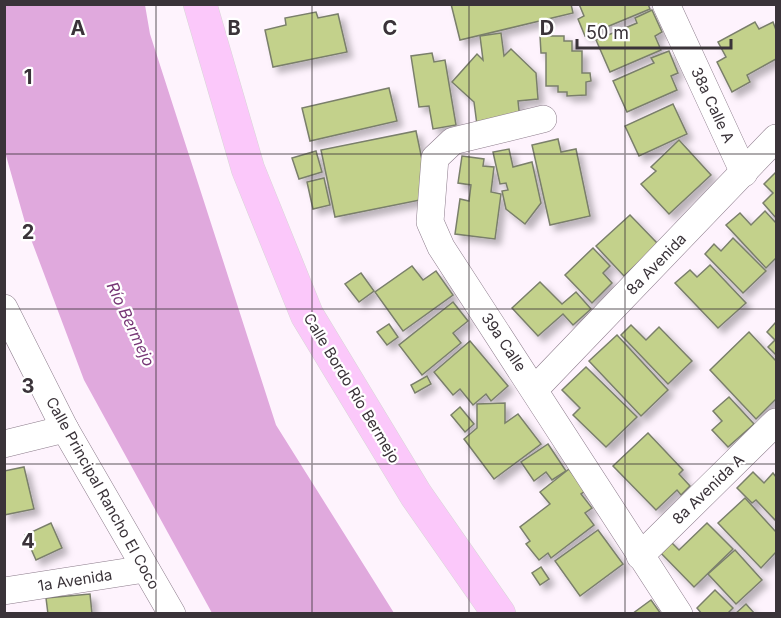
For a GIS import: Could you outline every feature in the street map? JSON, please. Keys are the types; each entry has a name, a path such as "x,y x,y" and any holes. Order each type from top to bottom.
{"main road":[{"name":"Calle Bordo Río Bermejo","path":"200,4 248,169 307,315 416,495 499,614"}],"street":[{"name":"38a Calle A","path":"666,4 744,172"},
{"name":"39a Calle","path":"543,119 453,141 445,146 435,158 430,222 441,247 535,388 679,614"},
{"name":"8a Avenida","path":"535,388 777,138"},
{"name":"Calle Principal Rancho El Coco","path":"4,308 65,429 172,614"},
{"name":"8a Avenida A","path":"640,556 777,422"},
{"path":"4,444 65,429"},
{"name":"1a Avenida","path":"4,591 145,569"}],"water":[{"name":"Río Bermejo","path":"4,5 145,5 150,34 276,425 394,613 212,613 84,380 26,226 5,152"}],"building":[{"path":"451,4 571,4 573,13 460,40"},
{"path":"579,4 648,4 650,9 585,36 578,19 584,16"},
{"path":"652,10 662,32 655,36 661,50 610,72 596,40 637,23 635,18"},
{"path":"316,12 318,18 338,14 347,52 273,67 265,30 286,25 285,18"},
{"path":"755,22 759,29 773,22 776,30 776,59 747,75 750,82 732,92 717,62 726,57 718,42"},
{"path":"501,33 504,56 511,49 536,73 538,99 518,101 520,120 477,125 474,102 452,82 477,54 483,60 480,36"},
{"path":"540,36 564,36 564,41 572,41 572,51 582,51 582,73 590,73 591,81 586,82 586,95 567,96 567,92 558,92 558,86 546,86 546,53 541,53"},
{"path":"669,51 678,73 671,76 677,90 627,112 613,81 654,63 651,58"},
{"path":"432,53 434,62 445,60 456,125 433,129 429,106 419,107 411,56"},
{"path":"389,88 397,121 310,141 302,108"},
{"path":"673,104 687,134 639,156 625,126"},
{"path":"416,131 430,198 335,217 321,150"},
{"path":"558,139 561,152 576,149 590,216 550,225 532,145"},
{"path":"679,140 711,175 669,214 641,184 656,171 651,167"},
{"path":"509,149 513,167 532,162 541,203 525,224 506,209 502,191 508,190 506,183 500,184 493,152"},
{"path":"316,151 322,172 299,179 292,158"},
{"path":"462,156 484,159 483,166 494,167 491,192 501,194 495,239 455,234 460,199 469,201 471,185 458,183"},
{"path":"776,172 776,218 763,203 773,193 764,184"},
{"path":"324,178 330,205 313,209 307,182"},
{"path":"765,211 776,223 776,258 766,268 726,225 740,213 751,225"},
{"path":"630,215 658,244 624,276 596,246"},
{"path":"733,238 766,271 743,293 705,254 714,244 721,251"},
{"path":"593,248 610,266 603,273 612,283 592,303 565,275"},
{"path":"710,265 746,303 718,328 675,283 690,270 697,277"},
{"path":"412,266 423,280 436,271 453,295 403,331 375,292"},
{"path":"361,273 374,291 359,302 345,284"},
{"path":"540,282 562,304 576,292 591,309 573,325 563,314 538,336 512,308"},
{"path":"453,302 468,321 453,333 461,343 422,375 399,345"},
{"path":"776,322 776,355 768,347 775,340 767,332"},
{"path":"389,324 398,337 387,345 377,332"},
{"path":"631,325 646,340 659,327 692,361 668,384 621,335"},
{"path":"749,332 776,361 776,399 756,419 710,370"},
{"path":"617,335 668,390 641,416 589,361"},
{"path":"470,341 508,386 491,401 486,394 473,405 460,389 453,395 434,372"},
{"path":"586,367 637,417 606,447 573,415 580,408 562,390"},
{"path":"427,376 431,384 415,393 411,385"},
{"path":"729,397 754,424 728,447 712,430 722,421 713,411"},
{"path":"505,403 505,423 518,414 541,444 494,479 464,439 477,428 477,404"},
{"path":"460,407 474,424 465,432 451,415"},
{"path":"648,433 683,470 679,474 690,486 681,495 677,490 656,510 613,466"},
{"path":"548,444 566,471 552,480 546,472 534,481 521,462"},
{"path":"24,467 34,509 4,515 4,471"},
{"path":"569,469 585,491 581,494 592,508 585,513 594,525 551,558 548,553 539,560 526,544 530,541 520,527 550,504 540,492"},
{"path":"753,472 764,483 773,473 776,477 776,521 756,500 752,503 737,488"},
{"path":"745,498 776,532 776,552 761,568 718,523"},
{"path":"51,523 62,548 36,560 25,535"},
{"path":"707,523 733,549 694,587 656,548 667,538 679,550"},
{"path":"598,530 623,564 580,596 555,561"},
{"path":"735,550 762,580 736,604 708,574"},
{"path":"541,567 549,579 540,585 532,573"},
{"path":"715,590 733,608 727,614 702,614 697,608"},
{"path":"90,594 92,614 48,614 46,598"},
{"path":"651,600 661,614 632,614"},
{"path":"746,604 755,614 735,614"}]}
